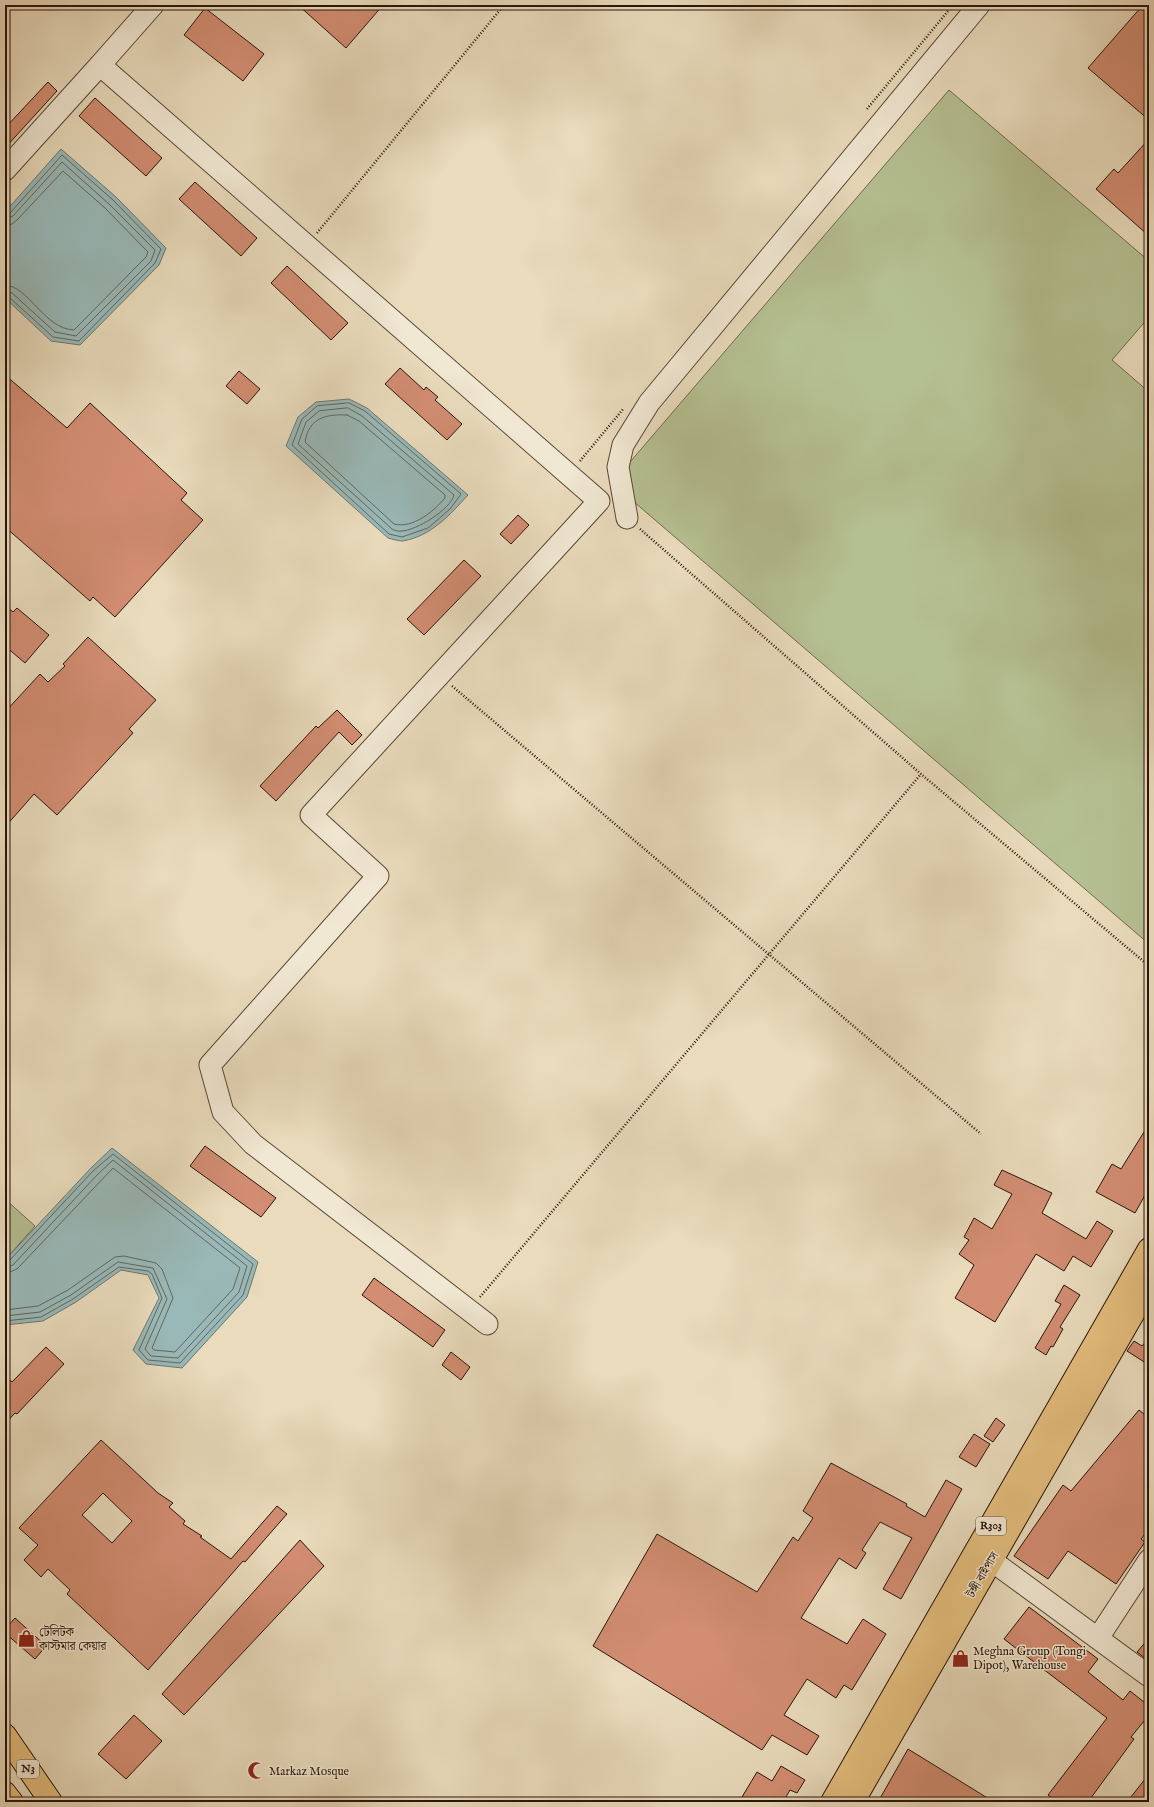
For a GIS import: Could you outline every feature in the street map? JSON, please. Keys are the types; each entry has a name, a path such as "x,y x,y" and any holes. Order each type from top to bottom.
{"main road":[{"name":"R303","path":"832,1802 1149,1249"},
{"name":"টঙ্গী বাইপাস","path":"853,1802 1149,1286"},
{"name":"N3","path":"5,1735 51,1802"},
{"path":"5,1793 12,1802"}],"street":[{"path":"5,170 153,5"},
{"path":"627,518 618,467 623,445 650,403 980,5"},
{"path":"100,65 599,501 627,518"},
{"path":"487,1324 253,1144 223,1112 210,1065 378,876 311,815 599,501"},
{"path":"1098,1638 1149,1560"},
{"path":"992,1561 1149,1676"}],"path":[{"path":"306,246 504,5"},
{"path":"627,518 922,774 1149,966"},
{"path":"440,675 981,1134"},
{"path":"476,1302 922,774"}],"green space":[{"path":"949,90 1149,261 1149,317 1112,360 1149,392 1149,944 612,483"},
{"path":"5,1199 35,1226 5,1260"}],"water":[{"path":"61,149 116,197 166,248 159,265 80,345 51,341 5,298 5,212"},
{"path":"349,399 367,408 468,495 447,517 431,530 422,535 403,541 388,538 286,446 298,417 316,402"},
{"path":"112,1148 258,1262 247,1297 182,1368 146,1364 133,1350 159,1298 148,1275 121,1270 76,1302 43,1321 5,1325 5,1260 91,1168"}],"building":[{"path":"298,5 383,5 346,48"},
{"path":"1142,6 1149,12 1149,120 1088,68"},
{"path":"205,8 264,54 243,81 184,35"},
{"path":"48,82 57,91 5,148 5,128"},
{"path":"95,98 162,158 146,176 79,116"},
{"path":"1149,139 1149,236 1096,189 1114,169 1118,173"},
{"path":"195,182 257,238 241,256 179,199"},
{"path":"287,266 348,323 331,340 271,283"},
{"path":"400,368 424,390 426,387 438,397 435,400 462,424 447,440 385,384"},
{"path":"239,371 260,389 247,404 226,386"},
{"path":"5,375 67,428 90,403 187,493 181,500 203,520 115,617 93,597 90,601 5,527"},
{"path":"518,515 529,525 511,544 500,534"},
{"path":"464,560 481,576 424,635 407,619"},
{"path":"5,605 13,612 17,608 49,635 25,663 5,646"},
{"path":"88,637 156,700 129,729 133,733 57,815 34,794 5,827 5,712 40,674 48,682 65,666 63,664"},
{"path":"337,710 362,735 352,745 339,732 276,801 260,786 316,726 318,728"},
{"path":"1149,1124 1149,1188 1135,1213 1096,1192 1112,1164 1121,1169"},
{"path":"205,1146 276,1198 261,1217 190,1166"},
{"path":"1002,1170 1052,1193 1042,1213 1086,1239 1097,1221 1113,1231 1091,1267 1073,1256 1064,1271 1036,1254 995,1322 955,1298 974,1265 959,1254 969,1240 964,1237 974,1218 992,1229 1012,1194 994,1185"},
{"path":"374,1278 445,1330 433,1347 362,1295"},
{"path":"1064,1285 1080,1295 1060,1327 1063,1329 1053,1347 1051,1346 1046,1355 1035,1348 1061,1304 1055,1301"},
{"path":"1149,1338 1149,1365 1127,1351 1134,1341 1142,1346"},
{"path":"46,1347 64,1364 17,1414 15,1413 5,1424 5,1375 12,1382"},
{"path":"451,1352 470,1367 461,1380 442,1365"},
{"path":"1139,1410 1149,1418 1149,1529 1141,1539 1145,1542 1116,1584 1068,1551 1048,1579 1014,1556 1063,1485 1071,1491"},
{"path":"996,1418 1005,1425 993,1442 984,1436"},
{"path":"974,1434 990,1444 976,1467 959,1457"},
{"path":"101,1440 158,1493 173,1503 169,1507 185,1521 183,1524 202,1536 200,1537 231,1559 277,1506 287,1514 245,1562 243,1561 148,1670 67,1594 70,1590 48,1569 41,1577 24,1560 38,1545 19,1528","holes":["103,1493 132,1521 112,1543 82,1515"]},
{"path":"831,1463 907,1504 906,1506 925,1517 946,1480 962,1489 901,1599 883,1589 912,1538 880,1522 862,1550 866,1553 856,1569 839,1558 801,1618 847,1644 863,1619 886,1634 852,1690 844,1685 836,1698 807,1679 784,1715 819,1736 807,1755 772,1735 762,1750 593,1646 657,1534 757,1592 793,1537 798,1541 813,1518 803,1511"},
{"path":"300,1540 324,1566 184,1715 162,1694"},
{"path":"1029,1607 1098,1659 1088,1672 1123,1700 1130,1691 1149,1706 1149,1715 1131,1737 1134,1739 1088,1802 1057,1802 1048,1795 1107,1718 1004,1639"},
{"name":"টেলিটক কাস্টমার কেয়ার","path":"15,1618 46,1646 35,1659 5,1633 5,1629"},
{"path":"1149,1638 1149,1661 1137,1652"},
{"path":"134,1715 162,1741 126,1779 98,1754"},
{"path":"908,1749 994,1802 878,1802"},
{"path":"781,1766 805,1780 797,1793 790,1790 783,1802 739,1802 757,1772 772,1781"},
{"path":"1149,1774 1149,1802 1127,1802"}],"place":[{"name":"টেলিটক কাস্টমার কেয়ার","path":"26,1639"},
{"name":"Meghna Group (Tongi Dipot), Warehouse","path":"960,1658"},
{"name":"Markaz Mosque","path":"256,1771"}]}
